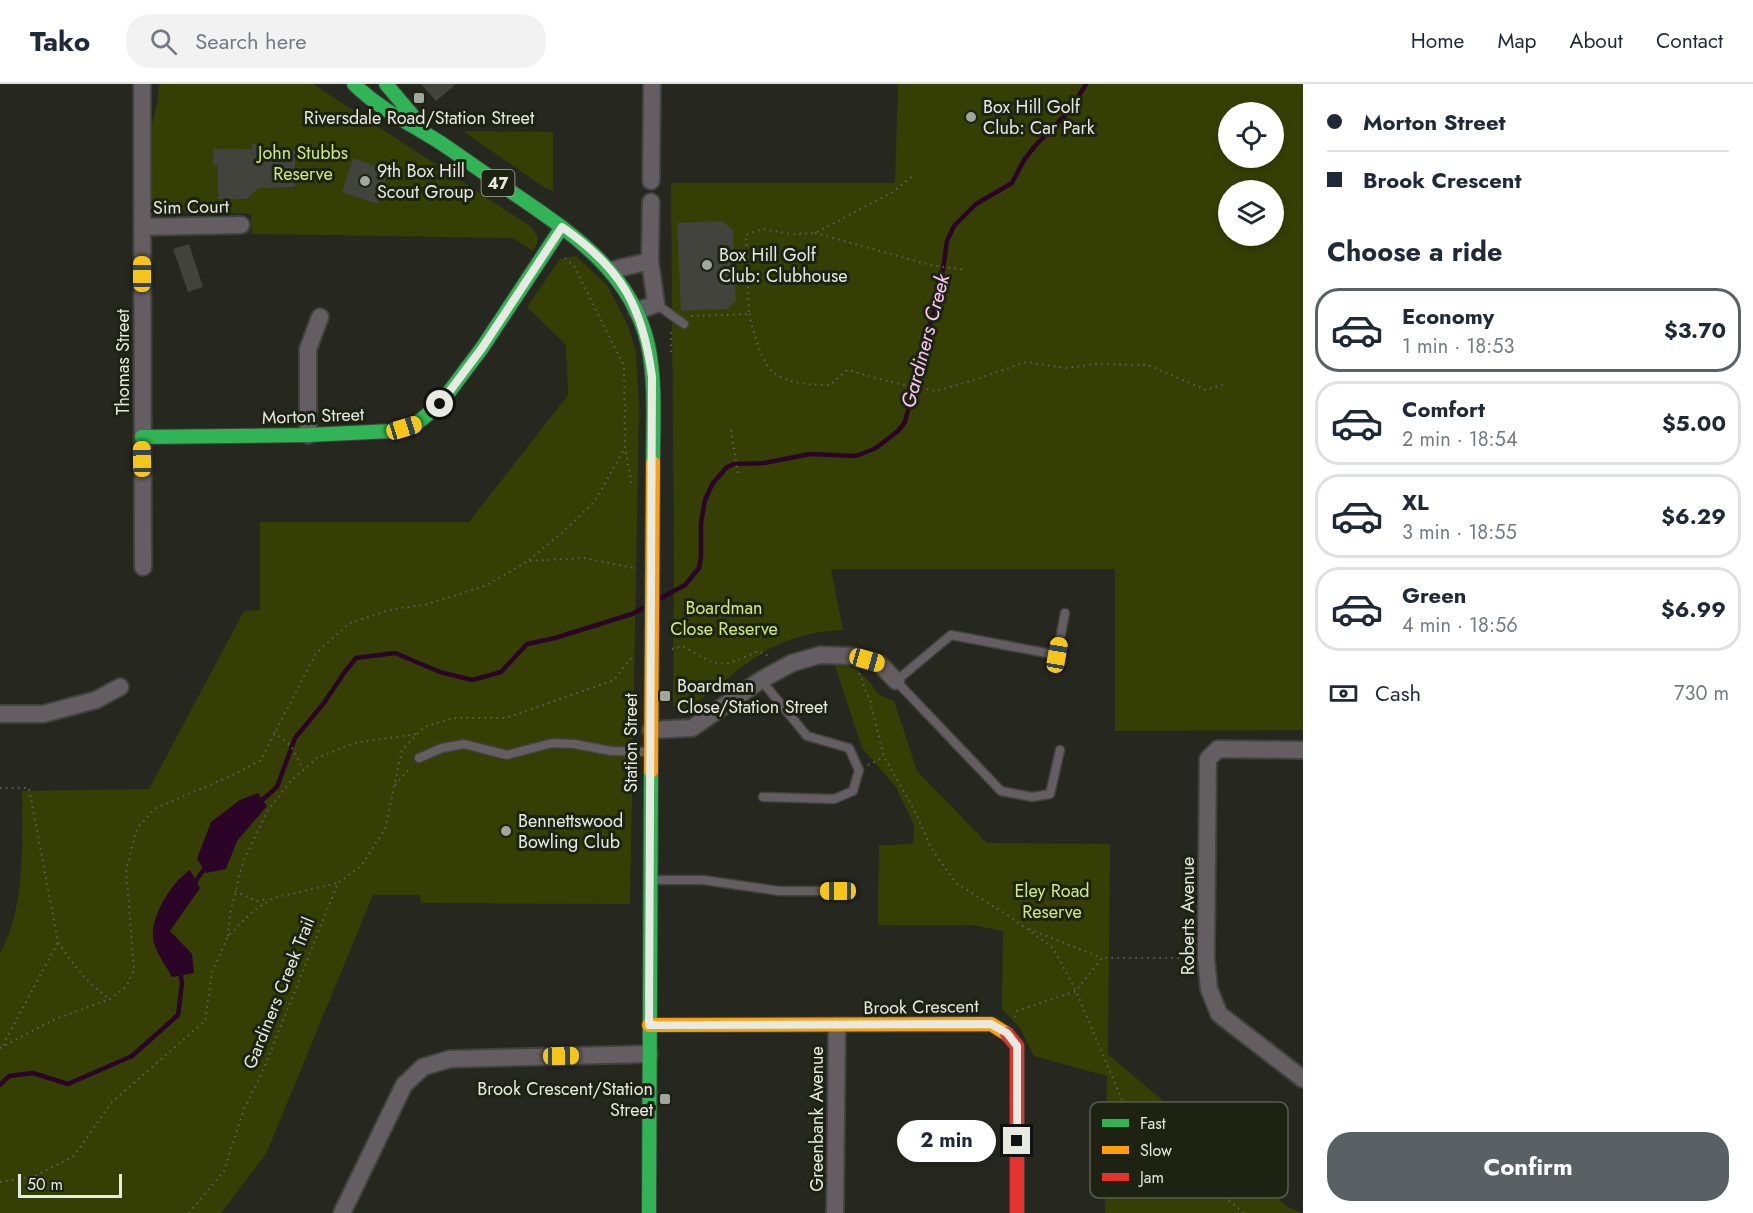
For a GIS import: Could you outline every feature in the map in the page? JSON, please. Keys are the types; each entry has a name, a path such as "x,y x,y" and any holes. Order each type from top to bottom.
{"main road":[{"path":"339,84 364,95"},
{"name":"Station Street","path":"354,84 364,95 434,139 590,246 612,270 637,311 647,341 652,377 649,1213"},
{"name":"Station Street","path":"386,84 434,139"},
{"name":"Morton Street","path":"142,437 308,435 392,431 416,424 440,404 482,348 562,227"},
{"name":"Brook Crescent","path":"649,1025 991,1024 1007,1033"},
{"path":"1007,1033 1017,1046 1017,1213"}],"street":[{"name":"Thomas Street","path":"142,84 143,567"},
{"path":"651,181 652,84"},
{"path":"637,311 656,304 650,261 651,202"},
{"name":"Sim Court","path":"142,227 241,225"},
{"path":"612,270 650,261"},
{"path":"308,435 308,349 320,317"},
{"path":"651,730 692,728 761,680 792,663 820,655 854,656 880,664 896,681"},
{"path":"0,714 44,714 96,700 120,687"},
{"name":"Roberts Avenue","path":"1303,750 1218,749 1208,759 1206,958 1209,988 1219,1014 1303,1079"},
{"name":"Greenbank Avenue","path":"835,1213 837,1026"},
{"path":"342,1213 404,1085 423,1067 450,1059 649,1054"}],"lane":[{"path":"656,304 684,324"},
{"path":"1060,750 1050,794 1032,797 1001,791 896,681 951,635 1057,655 1065,613"},
{"path":"761,680 807,736 849,748 859,770 853,791 834,799 763,797"},
{"path":"419,758 442,748 464,744 507,755 552,742 611,751 651,752"},
{"path":"650,880 703,880 779,891 838,891"}],"path":[{"path":"814,233 893,192 914,175"},
{"path":"966,270 930,265 814,233 791,234 762,229 746,235 749,315 760,350 775,374 804,385 830,385 847,370 936,391 1026,362 1066,368 1095,364 1148,365 1206,390 1224,384"},
{"path":"550,245 574,266 624,366 625,447 633,491"},
{"path":"671,352 671,316 749,315"},
{"path":"731,430 738,475"},
{"path":"1,1048 53,1020 110,999 126,987 134,970 126,869 137,829 154,809 235,774 261,760 273,732 316,653 350,623 393,609 424,605 467,592 487,585 528,561 595,501 625,447"},
{"path":"528,561 584,558 634,568"},
{"path":"635,559 635,575"},
{"path":"670,650 683,646 717,665 735,662 758,651 792,663"},
{"path":"854,656 870,701 884,757 915,811 931,848 956,883 1053,948 1076,991 1123,1102"},
{"path":"235,891 256,901 273,898 338,883 361,866 385,829 402,750 424,726 453,718 506,718 614,680 632,657"},
{"path":"273,732 291,746 304,770"},
{"path":"0,1182 35,1176 74,1156 112,1102 205,1021 212,972 228,936 230,914 243,862 268,810 291,781 317,758 354,743 417,734"},
{"path":"859,770 884,757"},
{"path":"394,787 419,758"},
{"path":"0,788 29,788 58,942 71,963 91,986 110,999"},
{"name":"Gardiners Creek Trail","path":"189,1213 224,1171 244,1109 262,1073 338,883"},
{"path":"228,936 253,911 273,898"},
{"path":"1024,927 1102,958 1206,958"},
{"path":"1,1048 58,942"},
{"path":"1007,1033 1017,1011 1076,991 1102,958"},
{"path":"1226,1198 1244,1213"}],"green space":[{"name":"John Stubbs Reserve","path":"159,84 313,84 530,226 537,235 537,243 533,251 513,238 252,234 251,214 155,211 151,203 150,135"},
{"name":"Boardman Close Reserve","path":"898,84 1303,84 1303,730 1115,731 1115,569 831,569 843,630 794,638 775,646 742,667 688,709 679,712 673,706 671,183 895,183"},
{"path":"463,131 553,132 553,191 545,188"},
{"path":"576,256 607,285 628,326 636,352 639,408 630,904 421,903 420,895 373,895 266,1154 221,1213 0,1213 0,953 14,917 21,874 22,791 149,789 244,611 260,610 260,522 469,522 568,395 566,345 527,307 560,259"},
{"name":"Eley Road Reserve","path":"834,663 855,668 879,695 894,701 917,771 987,843 1110,844 1108,1054 1164,1102 1107,1102 1107,1076 1034,1056 1020,1028 1002,1009 1003,931 972,925 878,925 879,845 913,844 914,825 896,787 862,748"},
{"name":"Eley Road Reserve","path":"1105,1198 1277,1198 1288,1207 1302,1213 1105,1213"}],"shaded area":[{"path":"258,793 267,806 237,841 226,869 206,873 197,859 211,822 240,800"},
{"path":"190,870 200,888 170,931 192,954 194,973 172,977 155,947 154,924 169,892"}],"building":[{"path":"421,84 456,84 436,101"},
{"path":"252,144 262,144 262,151 295,150 295,187 259,188 246,199 218,199 218,165 213,165 213,149 252,149"},
{"name":"9th Box Hill Scout Group","path":"353,158 389,171 377,204 342,192"},
{"name":"Box Hill Golf Club: Clubhouse","path":"722,221 733,230 736,301 727,309 681,311 677,223"},
{"path":"189,244 203,287 188,292 173,249"}],"waterway":[{"name":"Gardiners Creek","path":"661,598 685,585 699,568 701,523 705,500 713,483 727,467 734,464 764,463 810,454 856,456 876,448 898,431 905,422 923,346 939,296 947,241 954,226 976,204 1012,183 1024,160 1071,109 1086,84"},
{"name":"Gardiners Creek","path":"260,802 277,787 295,738 324,703 356,658 395,653 440,672 472,680 501,672 527,644 555,638 632,614 643,608"},
{"name":"Gardiners Creek","path":"193,885 207,865"},
{"name":"Gardiners Creek","path":"0,1085 9,1076 33,1073 68,1084 132,1056 178,1015 182,983 180,972"}],"traffic: fast":[{"path":"354,84 385,109 441,143 558,225 579,241 614,276 629,297 640,319 651,359 654,419 653,463"},
{"path":"386,84 413,116"},
{"path":"142,437 308,435 392,431 416,424 440,404 482,348 562,227"},
{"path":"649,1213 651,771"}],"traffic: slow":[{"path":"651,771 653,463"},
{"path":"649,1025 991,1024 1007,1034"}],"traffic: jam":[{"path":"1007,1034 1017,1046 1017,1213"}],"place":[{"name":"Riversdale Road/Station Street","path":"419,98"},
{"name":"Box Hill Golf Club: Car Park","path":"971,117"},
{"name":"9th Box Hill Scout Group","path":"365,181"},
{"name":"Box Hill Golf Club: Clubhouse","path":"707,265"},
{"name":"Boardman Close/Station Street","path":"665,696"},
{"name":"Bennettswood Bowling Club","path":"506,831"},
{"name":"Brook Crescent/Station Street","path":"665,1099"}],"route":[{"path":"440,404 482,348 562,227 590,246 612,270 637,311 649,352 652,377 654,426 649,1025 991,1024 1007,1033 1017,1046 1017,1141"}]}
